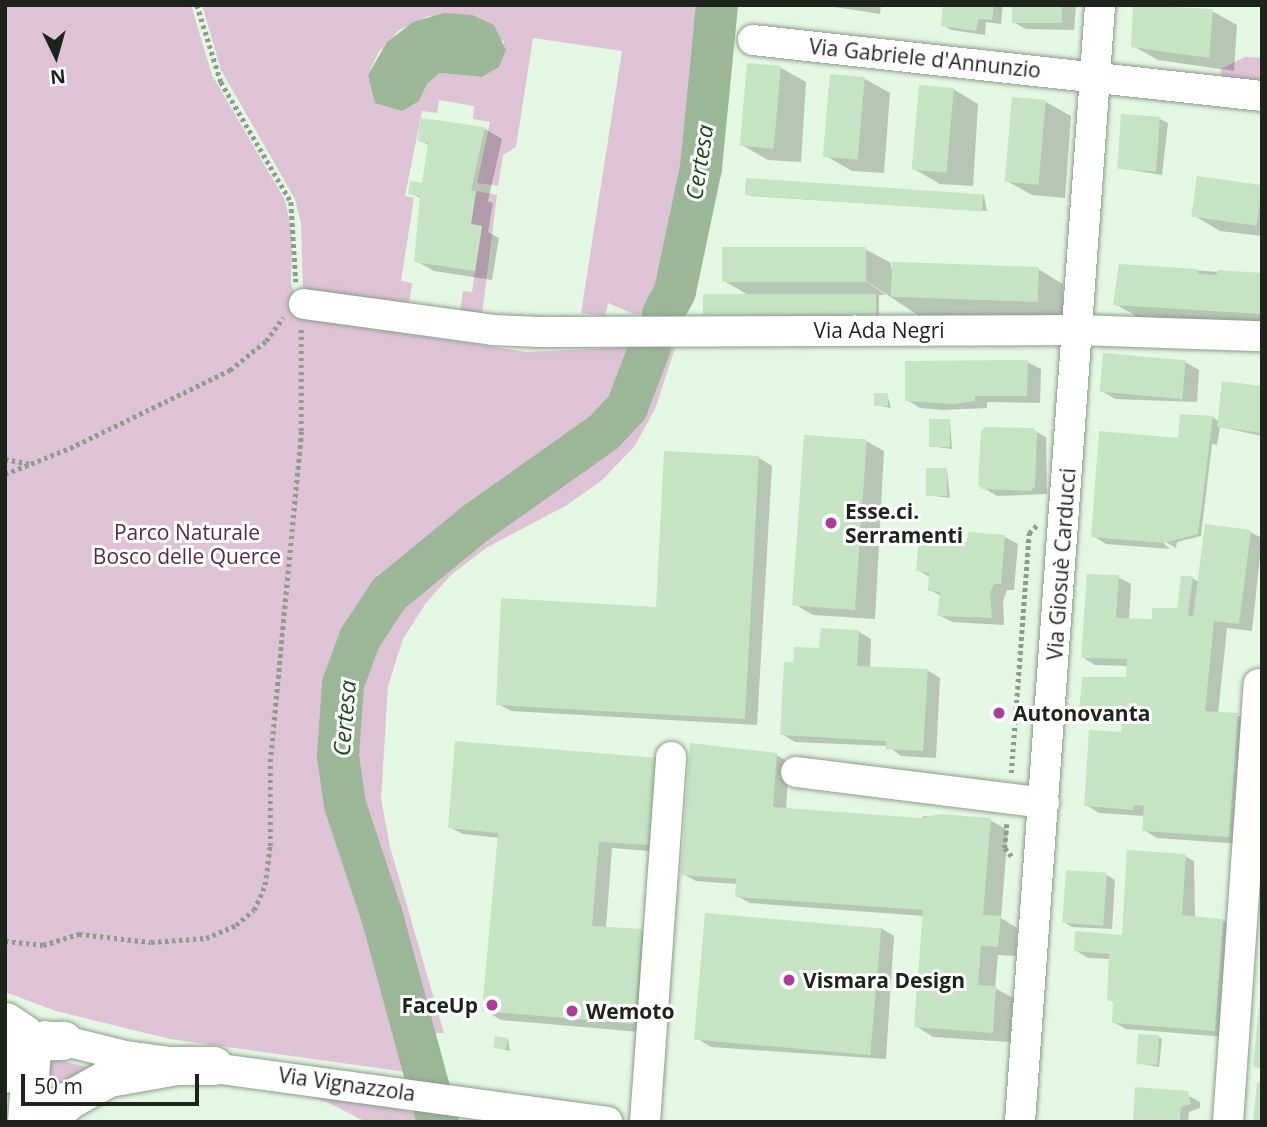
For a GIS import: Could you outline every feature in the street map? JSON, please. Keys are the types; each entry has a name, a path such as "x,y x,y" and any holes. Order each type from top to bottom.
{"highway":[{"path":"5,1073 26,1032"},
{"path":"26,1032 33,1079 27,1122"},
{"path":"47,1122 68,1101 109,1078 177,1066 214,1066"}],"street":[{"name":"Via Giosuè Carducci","path":"1020,1122 1100,5"},
{"name":"Via Gabriele d'Annunzio","path":"753,40 1262,96"},
{"name":"Via Ada Negri","path":"304,304 494,330 1077,330 1262,336"},
{"path":"1228,1122 1259,684"},
{"path":"645,1122 671,757"},
{"path":"796,772 1044,803"},
{"name":"Via Vignazzola","path":"26,1032 126,1056 608,1122"}],"path":[{"path":"5,940 43,945 79,934 151,942 206,938 236,925 254,910 265,885 271,846 270,762 300,430 298,368 304,304 296,286 291,202 221,82 197,5"},
{"path":"5,474 32,464 230,370 304,304"},
{"path":"5,459 32,464"}],"green space":[{"name":"Parco Naturale Bosco delle Querce","path":"5,5 191,5 212,75 285,200 292,233 291,283 297,302 403,333 527,352 634,347 620,386 594,418 557,451 387,580 354,617 335,660 325,716 333,801 414,1073 170,1039 56,1011 5,992"},
{"path":"202,5 701,5 679,222 669,267 650,314 634,314 608,303 605,316 581,313 622,51 533,38 516,147 503,155 498,186 477,183 490,122 473,119 474,106 439,100 437,113 422,111 405,196 414,198 401,281 412,283 407,315 303,292 301,223 295,199 221,70","holes":["429,16 504,41 499,67 482,77 440,73 427,84 419,101 368,75 378,53 399,30"]},
{"path":"1245,57 1262,58 1262,81 1221,76 1221,69"},
{"path":"476,191 497,195 481,323 459,319 463,291 472,292 482,226 471,224"},
{"path":"662,347 675,348 655,409 634,447 601,481 567,505 486,548 451,575 426,603 403,639 388,686 381,799 390,847 444,1033 430,1033 358,781 355,737 361,679 377,635 407,594 621,430 644,400"},
{"path":"48,1058 96,1069 42,1110"},
{"path":"294,1093 397,1108 425,1116 426,1122 366,1122 327,1102"}],"shaded area":[{"path":"444,13 472,15 494,25 506,50 499,67 482,77 440,73 427,84 419,101 402,111 375,103 368,75 387,42 413,22"}],"building":[{"path":"943,5 994,5 992,20 978,19 976,31 941,26"},
{"path":"1012,5 1062,5 1062,23 1012,23"},
{"path":"1133,5 1213,9 1209,58 1131,47"},
{"path":"747,63 781,66 774,149 740,146"},
{"path":"830,74 865,77 858,160 823,157"},
{"path":"919,85 954,88 946,173 912,170"},
{"path":"1012,97 1046,100 1038,185 1005,182"},
{"path":"1121,114 1160,117 1156,172 1117,169"},
{"path":"421,118 485,127 471,191 476,191 471,224 482,226 475,271 414,262 420,196 408,194 410,181 422,183 428,143 417,141"},
{"path":"1197,176 1262,185 1257,226 1191,217"},
{"path":"746,178 983,195 982,212 745,195"},
{"path":"722,247 866,247 866,282 722,282"},
{"path":"892,262 1039,267 1038,302 891,297"},
{"path":"1119,264 1197,269 1199,274 1216,275 1218,270 1262,273 1262,314 1113,305"},
{"path":"703,294 876,294 876,316 703,316"},
{"path":"1103,353 1186,360 1182,399 1100,392"},
{"path":"1028,360 1027,396 975,396 975,401 954,404 905,401 905,361"},
{"path":"1222,381 1262,386 1262,433 1217,427"},
{"path":"874,393 888,393 888,406 874,406"},
{"path":"1180,414 1213,416 1198,534 1164,543 1091,537 1099,431 1178,438"},
{"path":"929,419 950,419 950,447 929,447"},
{"path":"985,427 1033,428 1037,432 1035,487 1031,491 982,489 978,485 981,431"},
{"name":"Esse.ci. Serramenti","path":"804,435 867,439 855,610 792,606"},
{"path":"664,451 759,456 745,719 496,705 501,598 656,607"},
{"path":"926,468 947,468 947,496 926,496"},
{"path":"1205,524 1251,530 1239,624 1214,621 1205,711 1238,713 1229,837 1142,831 1144,806 1134,805 1133,810 1084,806 1089,730 1121,732 1122,715 1079,714 1082,677 1126,677 1127,659 1081,658 1087,574 1119,575 1116,618 1152,619 1152,608 1177,608 1181,576 1193,576 1188,616 1193,616"},
{"path":"968,532 1005,535 1001,584 994,584 990,593 992,618 937,616 940,592 928,591 929,573 916,571 919,538 967,542"},
{"path":"821,628 859,630 857,666 928,669 923,751 886,749 886,741 780,735 784,662 793,662 794,647 819,648"},
{"path":"455,741 657,758 649,845 599,842 592,926 642,929 634,1024 482,1011 498,833 448,828"},
{"path":"690,743 777,753 773,807 921,818 939,814 991,818 983,915 1001,916 998,947 981,946 978,985 996,986 993,1033 914,1027 923,910 735,897 736,879 681,875"},
{"path":"1127,850 1186,854 1182,915 1223,919 1215,1031 1112,1023 1113,1001 1107,1000 1109,954 1074,951 1075,931 1122,935"},
{"path":"1066,870 1107,873 1103,926 1062,923"},
{"path":"705,913 881,928 870,1055 694,1040"},
{"path":"1262,996 1262,1068 1253,1067"},
{"path":"1138,1034 1159,1035 1157,1065 1136,1064"},
{"path":"495,1036 508,1038 506,1050 493,1048"},
{"path":"1257,1082 1262,1083 1262,1122 1253,1122"},
{"path":"1135,1087 1188,1091 1191,1104 1181,1107 1180,1122 1133,1122"}],"waterway":[{"name":"Certesa","path":"663,314 675,291 701,168 717,5"},
{"name":"Certesa","path":"438,1122 383,919 345,805 338,756 343,684 360,638 389,594 477,522 604,432 627,407 650,347"}],"place":[{"name":"Esse.ci. Serramenti","path":"831,523"},
{"name":"Autonovanta","path":"999,713"},
{"name":"Vismara Design","path":"789,980"},
{"name":"FaceUp","path":"492,1005"},
{"name":"Wemoto","path":"572,1011"}]}
